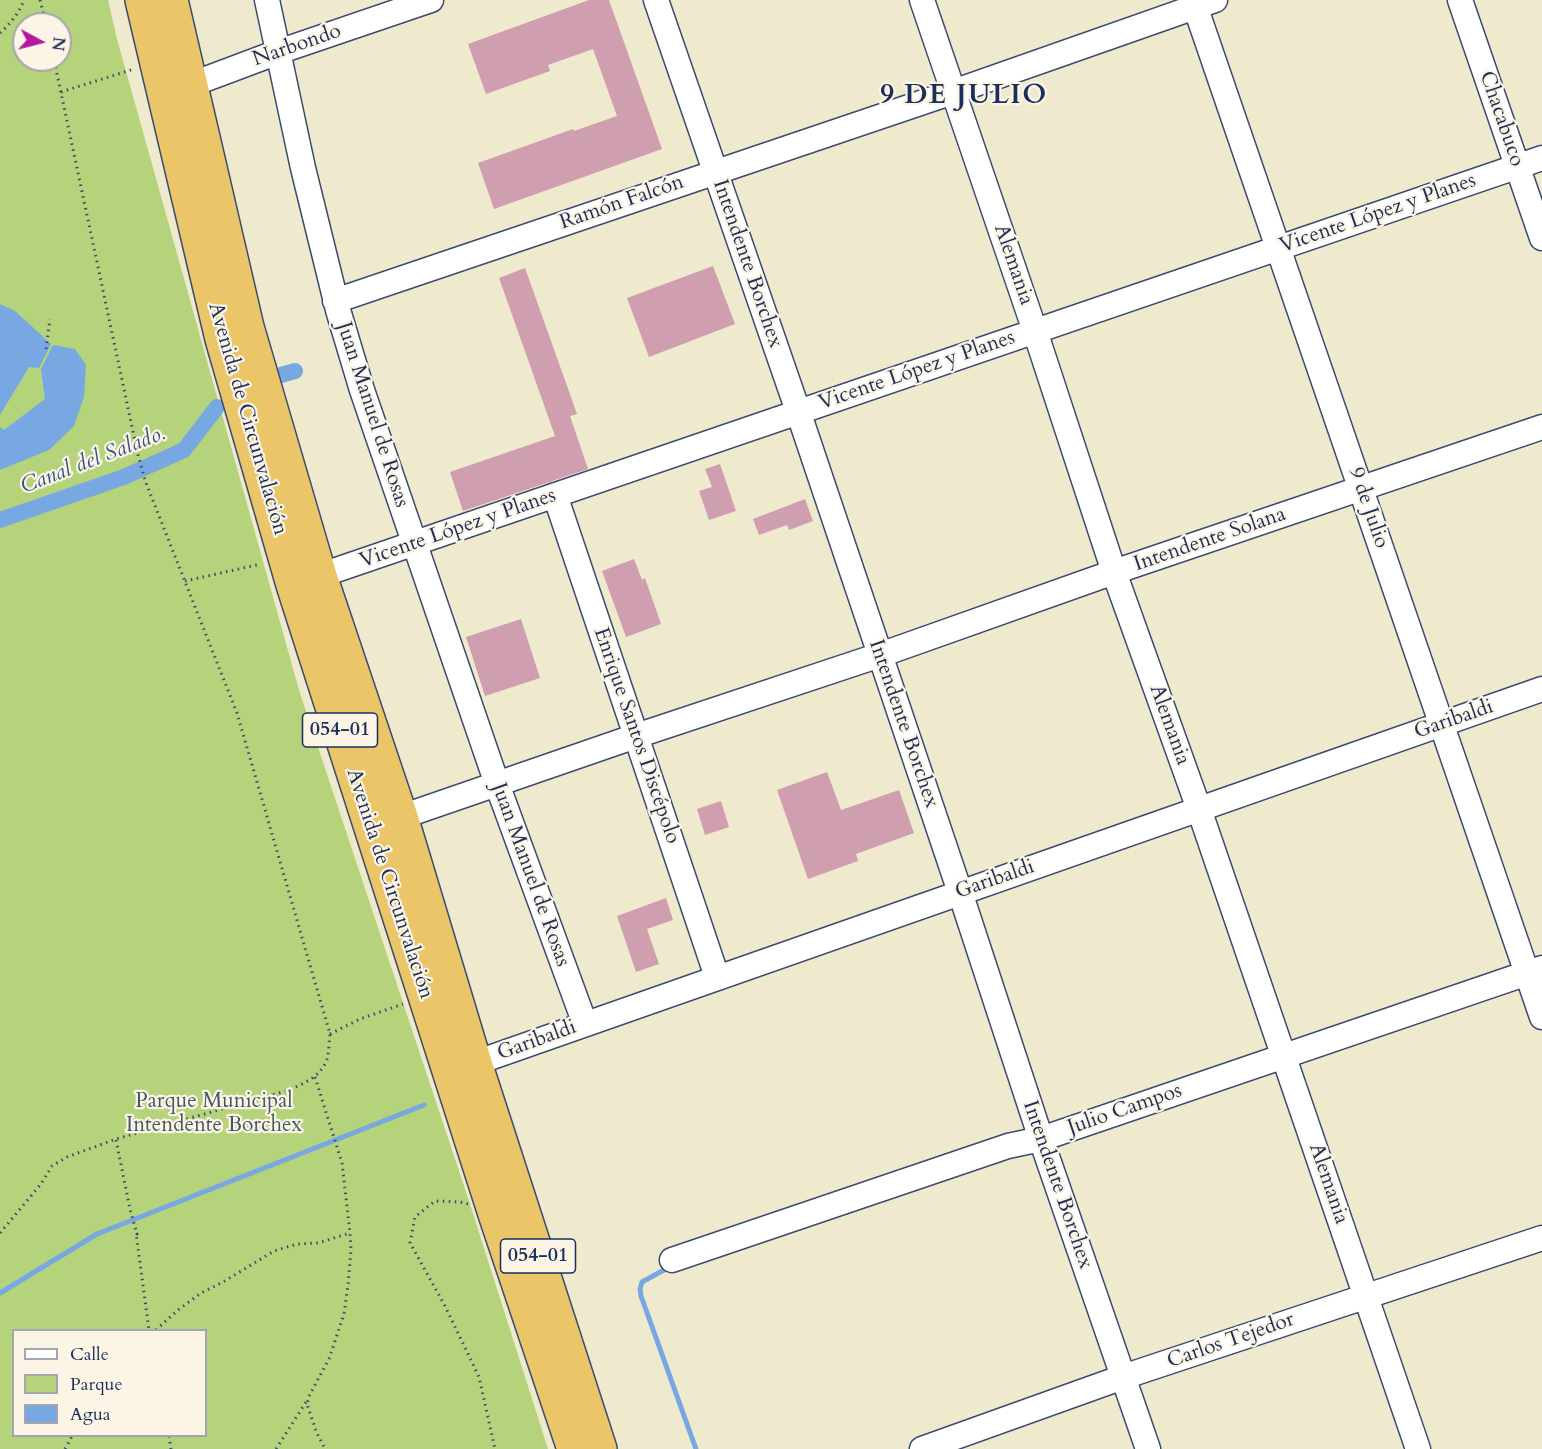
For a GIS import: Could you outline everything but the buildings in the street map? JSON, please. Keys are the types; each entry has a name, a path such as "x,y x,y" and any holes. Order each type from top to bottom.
{"highway":[{"name":"Avenida de Circunvalación","path":"142,0 176,87 247,327 307,580 462,1067 600,1449"},
{"name":"Avenida de Circunvalación","path":"171,0 176,87"},
{"name":"Avenida de Circunvalación","path":"307,580 401,817 495,1214 574,1449"}],"street":[{"name":"Juan Manuel de Rosas","path":"267,0 303,168 335,301 362,390 497,784 585,1024"},
{"name":"Narbondo","path":"176,87 431,0"},
{"name":"Intendente Borchex","path":"656,0 798,411 1041,1139 1148,1449"},
{"name":"Alemania","path":"922,0 1114,572 1199,809 1418,1449"},
{"name":"Chacabuco","path":"1461,0 1542,238"},
{"name":"Ramón Falcón","path":"335,301 953,92 1201,2"},
{"name":"9 de Julio","path":"1201,2 1278,248 1442,724 1535,971 1542,1017"},
{"name":"Vicente López y Planes","path":"307,580 1542,158"},
{"name":"Intendente Solana","path":"401,817 1542,427"},
{"name":"Enrique Santos Discépolo","path":"555,495 717,977"},
{"name":"Garibaldi","path":"462,1067 1542,689"},
{"name":"Julio Campos","path":"672,1260 1008,1146 1041,1139 1535,971"},
{"name":"Carlos Tejedor","path":"922,1449 1123,1377 1542,1238"}],"path":[{"path":"0,33 21,8 24,0"},
{"path":"61,92 129,70"},
{"path":"0,1233 41,1184 52,1166 67,1157 116,1139 302,1085 315,1077 327,1059 330,1034 237,713 138,455 57,72"},
{"path":"46,349 50,319"},
{"path":"185,581 271,562"},
{"path":"330,1034 360,1019 409,1002"},
{"path":"276,1449 309,1398 329,1359 344,1314 348,1286 351,1250 342,1163 315,1077"},
{"path":"116,1139 137,1234 149,1329"},
{"path":"495,1214 460,1202 435,1201 415,1216 410,1243 445,1306 479,1377 495,1449"},
{"path":"157,1329 201,1293 274,1251 297,1244 318,1243 350,1233"},
{"path":"309,1398 308,1409 325,1449"}],"green space":[{"name":"Parque Municipal Intendente Borchex","path":"0,0 108,0 299,690 469,1201 548,1449 0,1449"}],"water":[{"path":"0,304 15,311 51,344 39,368 29,367 0,415"},
{"path":"53,345 75,349 86,365 84,397 74,426 49,450 0,470 0,427 4,430 45,399 41,369"}],"waterway":[{"name":"Canal del Salado.","path":"274,377 295,371"},
{"name":"Canal del Salado.","path":"0,520 124,477 184,450 217,407"},
{"path":"0,1293 97,1234 424,1105"},
{"path":"664,1270 642,1282 641,1296 696,1449"}],"district":[{"name":"9 DE JULIO","path":"964,97"}]}
